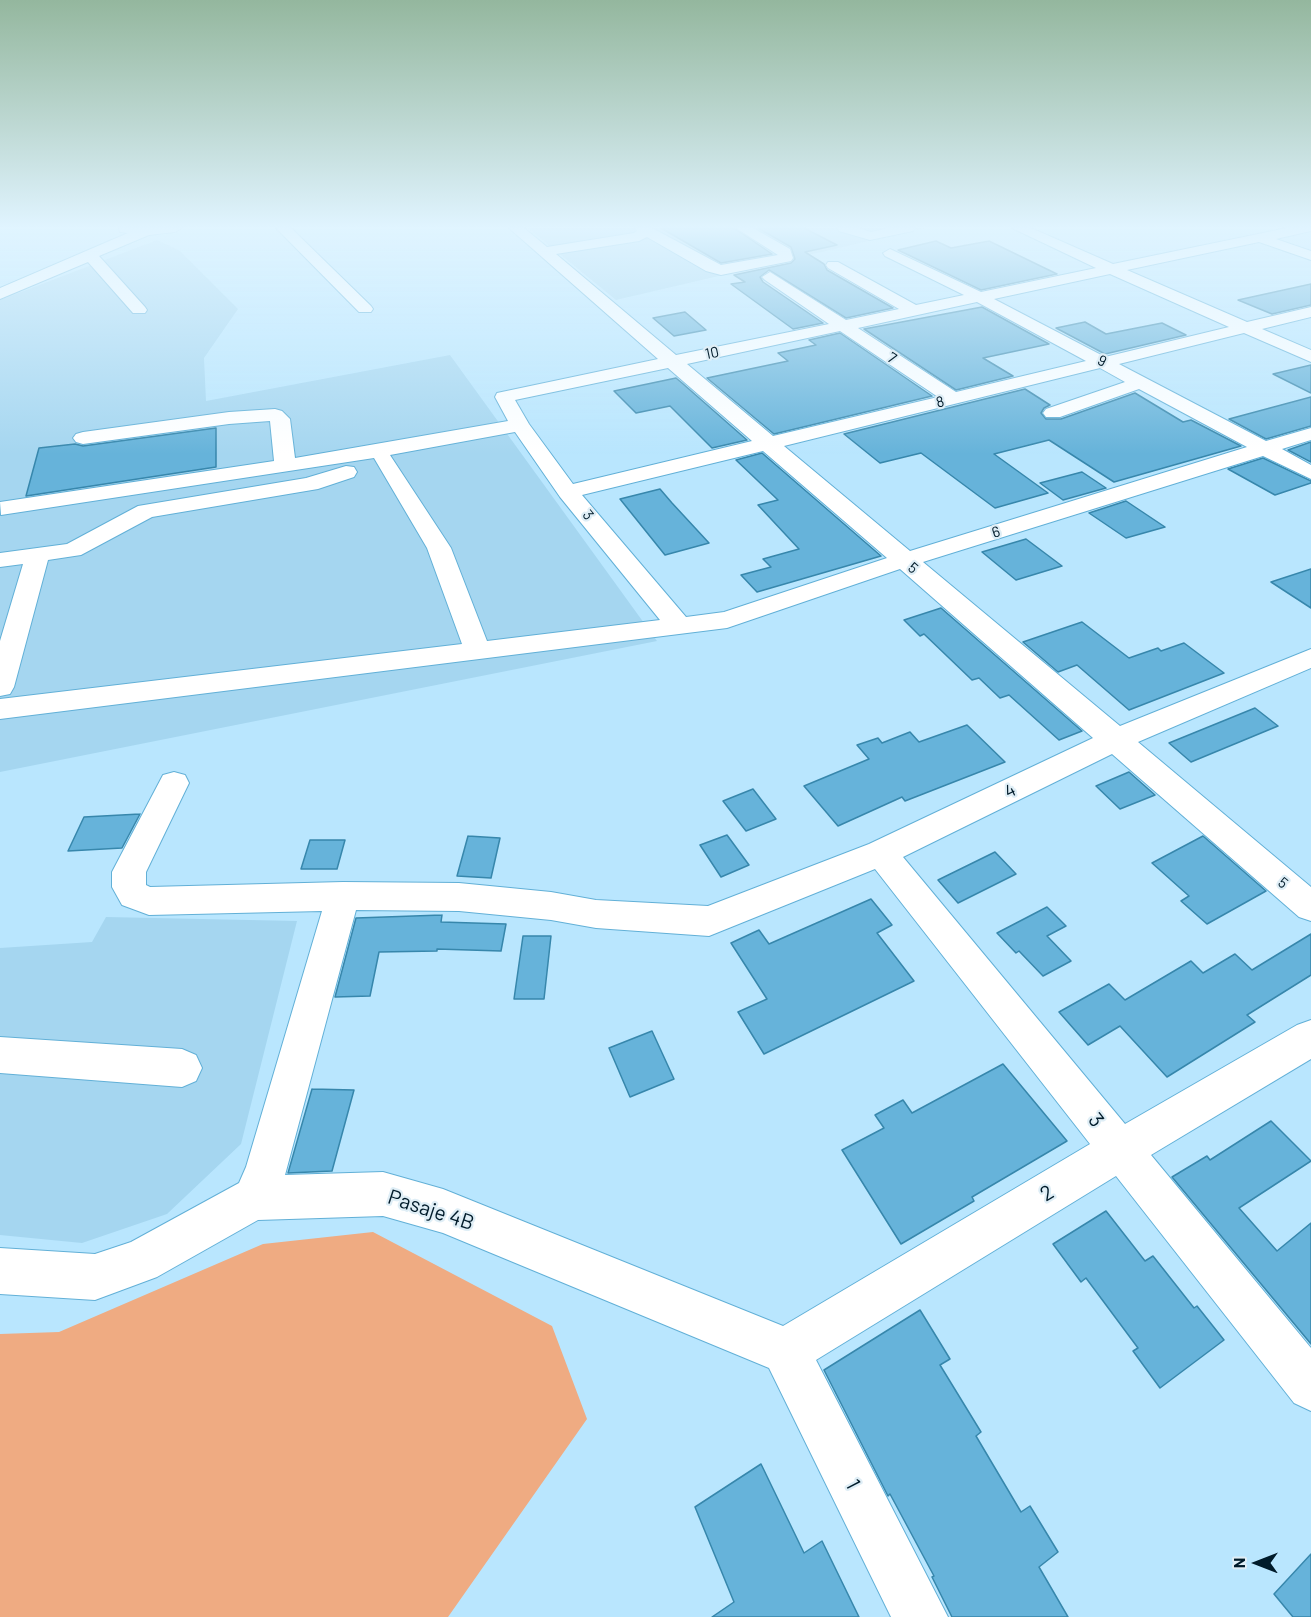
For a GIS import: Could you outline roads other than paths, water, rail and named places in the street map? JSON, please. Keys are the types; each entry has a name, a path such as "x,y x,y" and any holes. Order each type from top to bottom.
{"street":[{"path":"133,303 139,310"},
{"path":"359,303 365,309"},
{"name":"5","path":"604,303 1311,907"},
{"name":"7","path":"809,303 954,399"},
{"path":"901,303 914,311"},
{"name":"10","path":"504,397 949,303"},
{"name":"9","path":"991,303 1311,473"},
{"path":"1189,303 1311,357"},
{"name":"8","path":"568,492 1311,312"},
{"path":"1053,413 1142,382"},
{"name":"3","path":"504,397 520,425 568,492 680,627"},
{"path":"83,438 229,418 275,415 280,419 285,466"},
{"path":"1,508 285,466 383,454 520,425"},
{"name":"6","path":"0,709 727,620 904,560 1311,435"},
{"path":"0,560 73,550 146,511 310,484 383,454"},
{"path":"383,454 439,548 478,652"},
{"path":"0,687 38,555"},
{"name":"4","path":"343,896 459,897 551,906 596,914 709,921 881,854 1115,740 1311,658"},
{"path":"174,783 129,872 129,887 134,895 149,901 343,896 266,1170 254,1198"},
{"name":"3","path":"881,854 1311,1386"},
{"name":"2","path":"786,1351 1311,1038"},
{"path":"0,1055 182,1068"},
{"name":"Pasaje 4B","path":"0,1271 95,1277 141,1261 254,1198 383,1194 443,1211 786,1351"},
{"name":"1","path":"786,1351 920,1617"}]}
